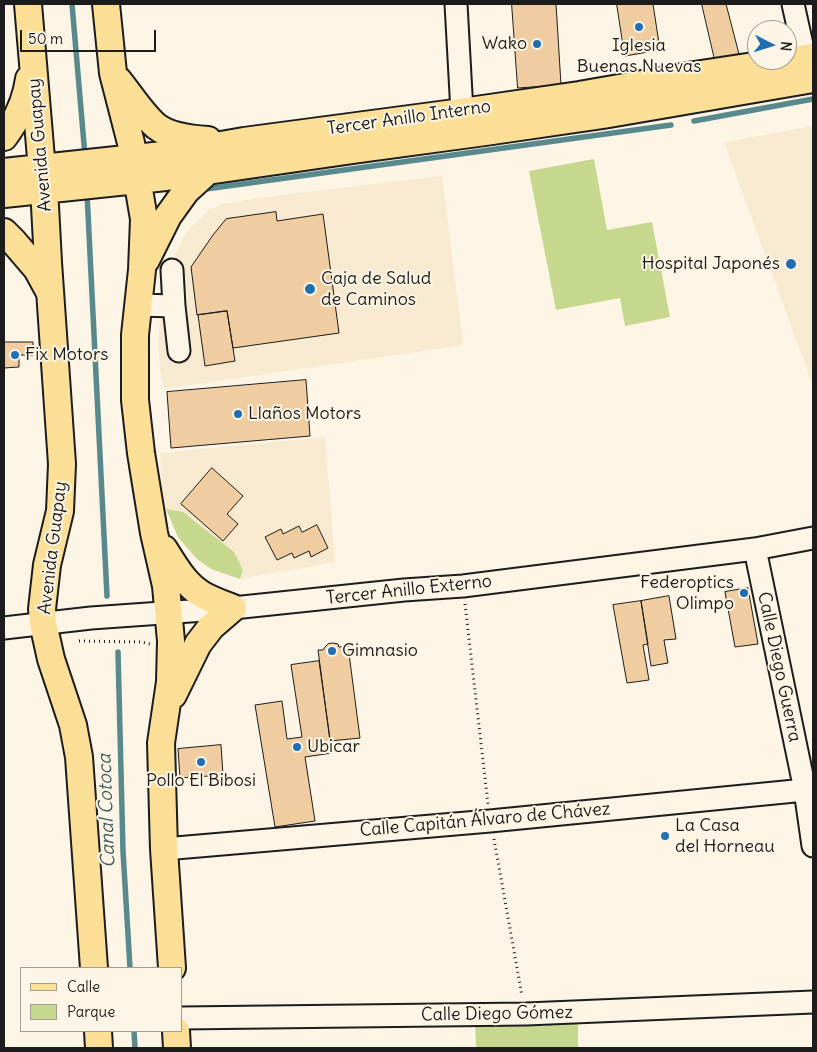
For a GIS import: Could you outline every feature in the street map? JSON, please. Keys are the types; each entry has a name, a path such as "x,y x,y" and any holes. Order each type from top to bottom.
{"main road":[{"name":"Avenida Guapay","path":"28,4 33,56 51,178 50,292 62,464 60,511 47,565 42,609 51,659 73,725 79,757 94,967"},
{"path":"106,4 123,171 144,219 142,270 135,335 135,400 141,453 154,533 166,586 171,641 170,682 161,743 164,849 172,967"},
{"path":"4,138 17,118 24,99 33,56"},
{"name":"Tercer Anillo Interno","path":"123,171 164,155 244,141 462,112 648,83 811,64"},
{"name":"Tercer Anillo Interno","path":"4,172 51,178 123,171 209,170 602,115 811,64"},
{"path":"113,73 157,127 191,139 244,141"},
{"path":"526,126 526,118 530,112 537,108 623,95 636,91 648,83"},
{"path":"272,161 326,138 450,122 462,112"},
{"path":"142,270 168,216 186,191 209,170"},
{"name":"Tercer Anillo Interno","path":"4,194 51,178"},
{"path":"4,232 37,269 50,292"},
{"path":"154,533 183,579 202,595 233,608 211,627 198,644 166,706"},
{"path":"98,1032 99,1048"},
{"path":"176,1032 177,1048"}],"street":[{"path":"456,4 462,112"},
{"path":"793,4 811,64"},
{"path":"172,270 179,352"},
{"path":"138,305 174,306"},
{"name":"Tercer Anillo Externo","path":"4,628 91,618 233,608 404,590 463,586 755,548 813,538"},
{"name":"Calle Diego Guerra","path":"755,548 805,790 813,846"},
{"name":"Calle Capitán Álvaro de Chávez","path":"164,849 805,790"},
{"name":"Calle Diego Gómez","path":"182,1018 526,1014 813,1002"}],"path":[{"path":"72,641 142,642 155,646"}],"shaded area":[{"name":"Hospital Japonés","path":"813,126 813,386 724,142"},
{"name":"Caja de Salud de Caminos","path":"442,176 463,345 164,389 160,370 158,340 166,279 185,235 208,211 222,204 281,195"},
{"path":"325,437 335,562 240,579 211,569 197,559 178,537 166,509 162,487 160,453"}],"green space":[{"path":"594,159 607,230 652,222 670,317 625,326 620,298 556,310 529,171"},
{"path":"166,509 183,512 234,552 243,570 240,579 211,569 197,559 178,537"},
{"path":"475,1021 578,1021 578,1048 476,1048"}],"building":[{"name":"Wako","path":"512,4 556,4 561,85 518,88"},
{"name":"Iglesia Buenas Nuevas","path":"617,4 653,4 660,50 625,56"},
{"path":"702,4 726,4 739,54 715,60"},
{"path":"276,212 277,221 323,214 339,333 233,348 227,311 197,315 191,267 226,219"},
{"path":"227,311 235,361 205,366 198,315"},
{"name":"Fix Motors","path":"4,342 33,342 33,355 19,355 19,367 4,368"},
{"name":"Llaños Motors","path":"306,380 310,436 171,448 167,392"},
{"path":"212,468 243,496 227,514 238,524 223,541 181,504"},
{"path":"317,525 328,548 311,557 309,551 294,558 292,553 277,560 265,537 281,529 283,534 299,526 302,532"},
{"path":"748,588 758,644 735,647 725,592"},
{"path":"669,596 676,639 664,640 668,663 651,666 641,601"},
{"path":"641,601 648,644 643,645 649,680 627,683 613,605"},
{"path":"328,644 338,644 339,647 348,646 360,738 330,741 318,650 323,650"},
{"name":"Ubicar","path":"319,661 332,753 305,757 315,821 275,827 255,705 282,701 287,739 302,737 291,665"},
{"name":"Pollo El Bibosi","path":"221,745 223,775 180,778 178,749"}],"waterway":[{"path":"72,4 85,156"},
{"path":"694,121 813,99"},
{"path":"206,189 671,125"},
{"path":"87,193 107,596"},
{"name":"Canal Cotoca","path":"118,652 123,851 130,967"},
{"name":"Canal Cotoca","path":"134,1032 135,1048"}],"place":[{"name":"Iglesia Buenas Nuevas","path":"639,27"},
{"name":"Wako","path":"537,44"},
{"name":"Hospital Japonés","path":"791,264"},
{"name":"Caja de Salud de Caminos","path":"310,289"},
{"name":"Fix Motors","path":"15,355"},
{"name":"Llaños Motors","path":"238,414"},
{"name":"Federoptics Olimpo","path":"744,593"},
{"name":"Gimnasio","path":"332,651"},
{"name":"Ubicar","path":"297,747"},
{"name":"Pollo El Bibosi","path":"201,762"},
{"name":"La Casa del Horneau","path":"665,836"}]}
